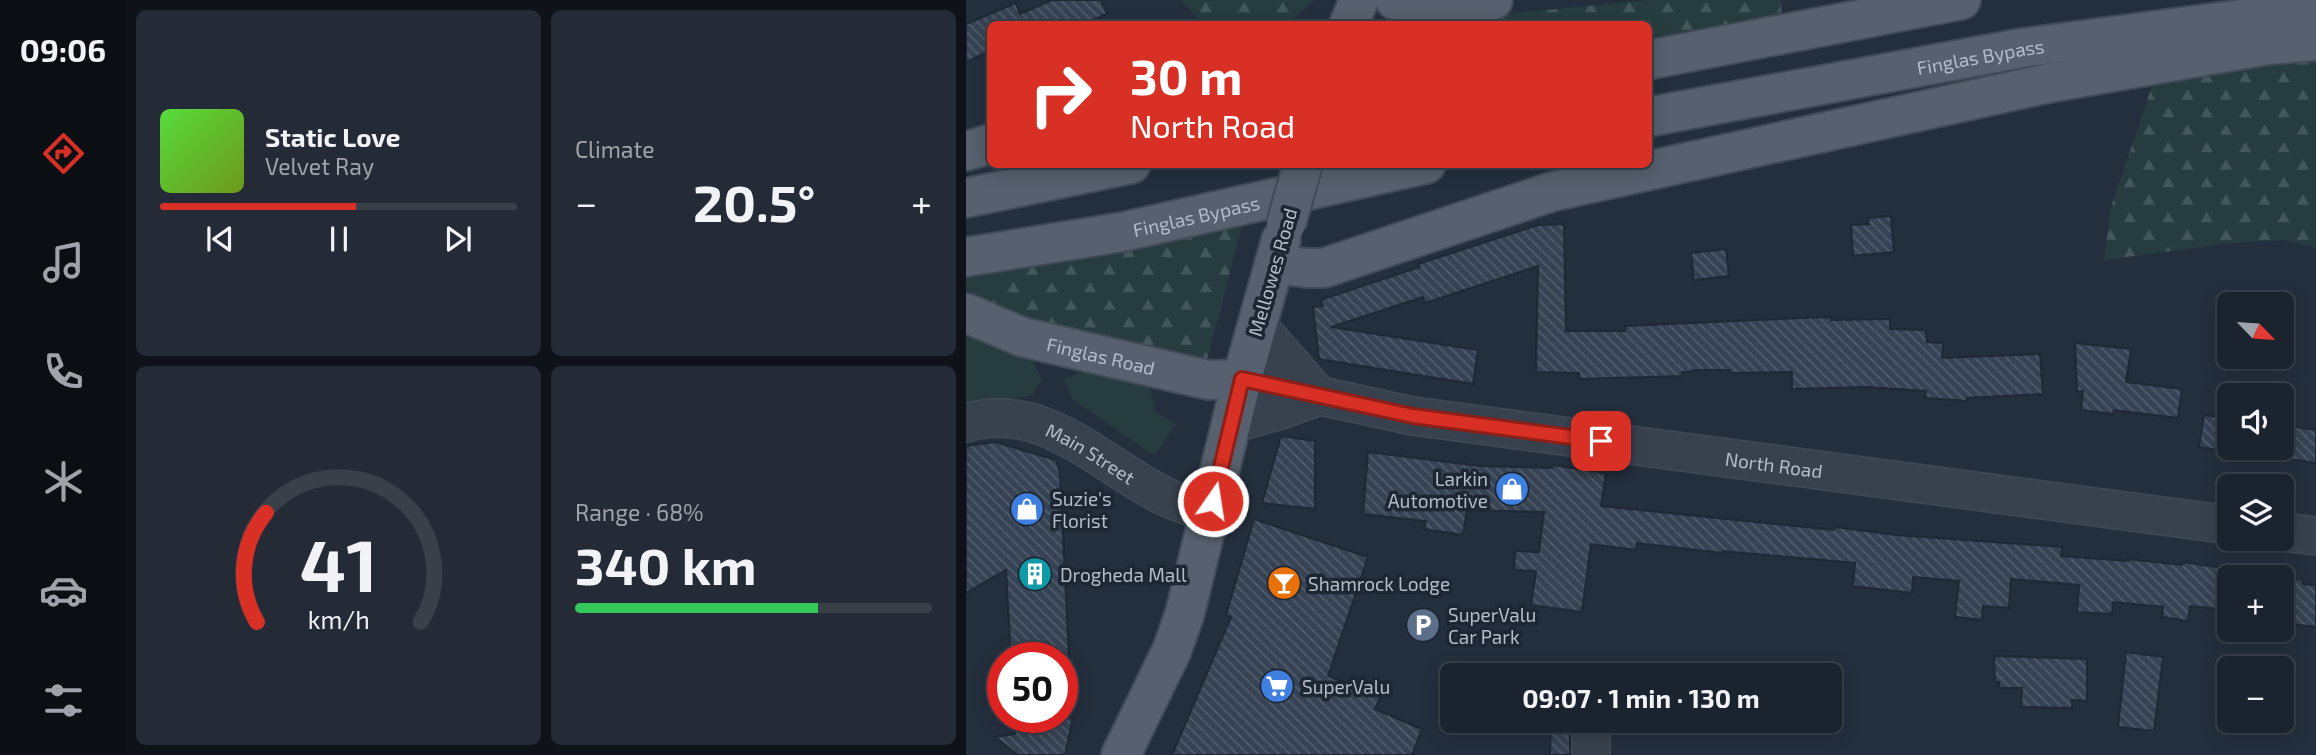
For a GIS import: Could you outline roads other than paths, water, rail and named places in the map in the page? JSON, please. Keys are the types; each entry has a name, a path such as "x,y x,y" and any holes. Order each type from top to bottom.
{"main road":[{"path":"1350,21 1359,0"},
{"path":"1395,0 1437,6 1493,0"},
{"path":"1652,59 1961,0"},
{"name":"Finglas Bypass","path":"1652,116 2022,48 2242,19 2316,17"},
{"path":"1275,264 1324,268 1551,191 2049,83 2268,45 2316,41"},
{"path":"966,151 987,145"},
{"path":"966,198 1112,168"},
{"name":"Mellowes Road","path":"1121,755 1134,733 1185,613 1242,379 1302,168"},
{"name":"Finglas Bypass","path":"966,257 1122,232 1408,168"},
{"name":"Finglas Road","path":"966,313 1022,337 1208,380 1242,379"}],"street":[{"path":"1231,424 1319,396 1257,325"},
{"name":"North Road","path":"1242,379 1413,416 2217,524"},
{"name":"Main Street","path":"966,423 979,419 1016,420 1040,425 1102,457 1162,495 1210,512"},
{"path":"2294,533 2316,536"},
{"path":"1591,733 1591,755"}],"place":[{"name":"Larkin Automotive","path":"1512,489"},
{"name":"Suzie's Florist","path":"1027,509"},
{"name":"Drogheda Mall","path":"1035,574"},
{"name":"Shamrock Lodge","path":"1284,583"},
{"name":"SuperValu Car Park","path":"1423,625"},
{"name":"SuperValu","path":"1277,686"}]}
